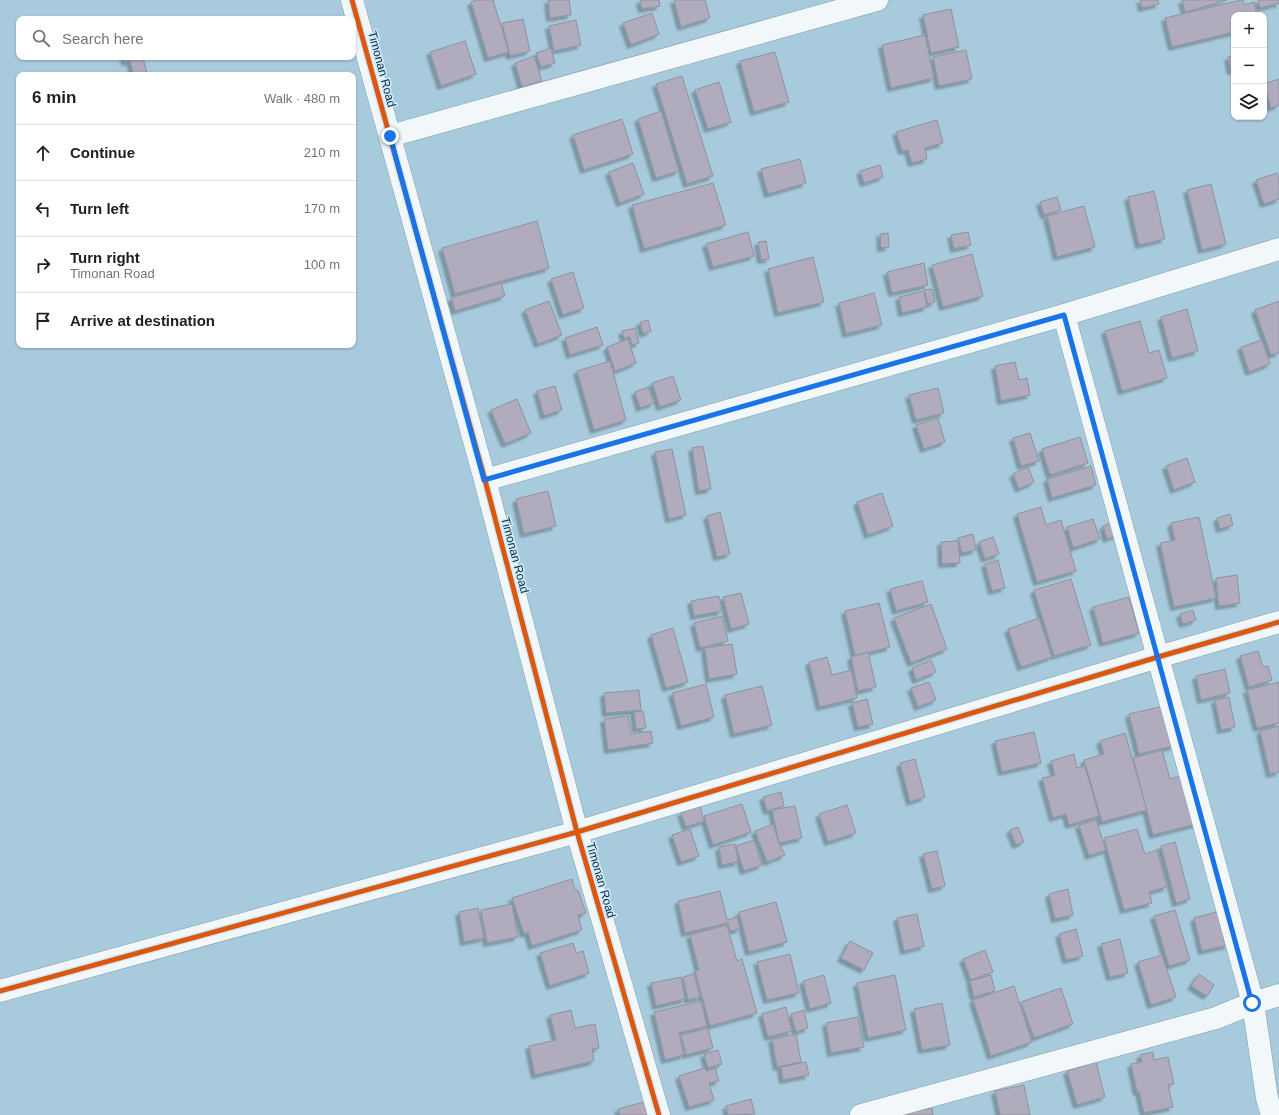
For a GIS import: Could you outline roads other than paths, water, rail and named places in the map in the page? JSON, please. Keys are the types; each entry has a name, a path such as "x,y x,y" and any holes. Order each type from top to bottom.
{"street":[{"name":"Timonan Road","path":"352,0 484,480 577,832 659,1115"},
{"path":"390,136 877,0"},
{"path":"484,480 1064,315 1279,249"},
{"path":"1064,315 1252,1003 1267,1098 1272,1115"},
{"path":"0,991 577,832 1279,622"},
{"path":"861,1115 1216,1018 1252,1003 1279,995"}]}
